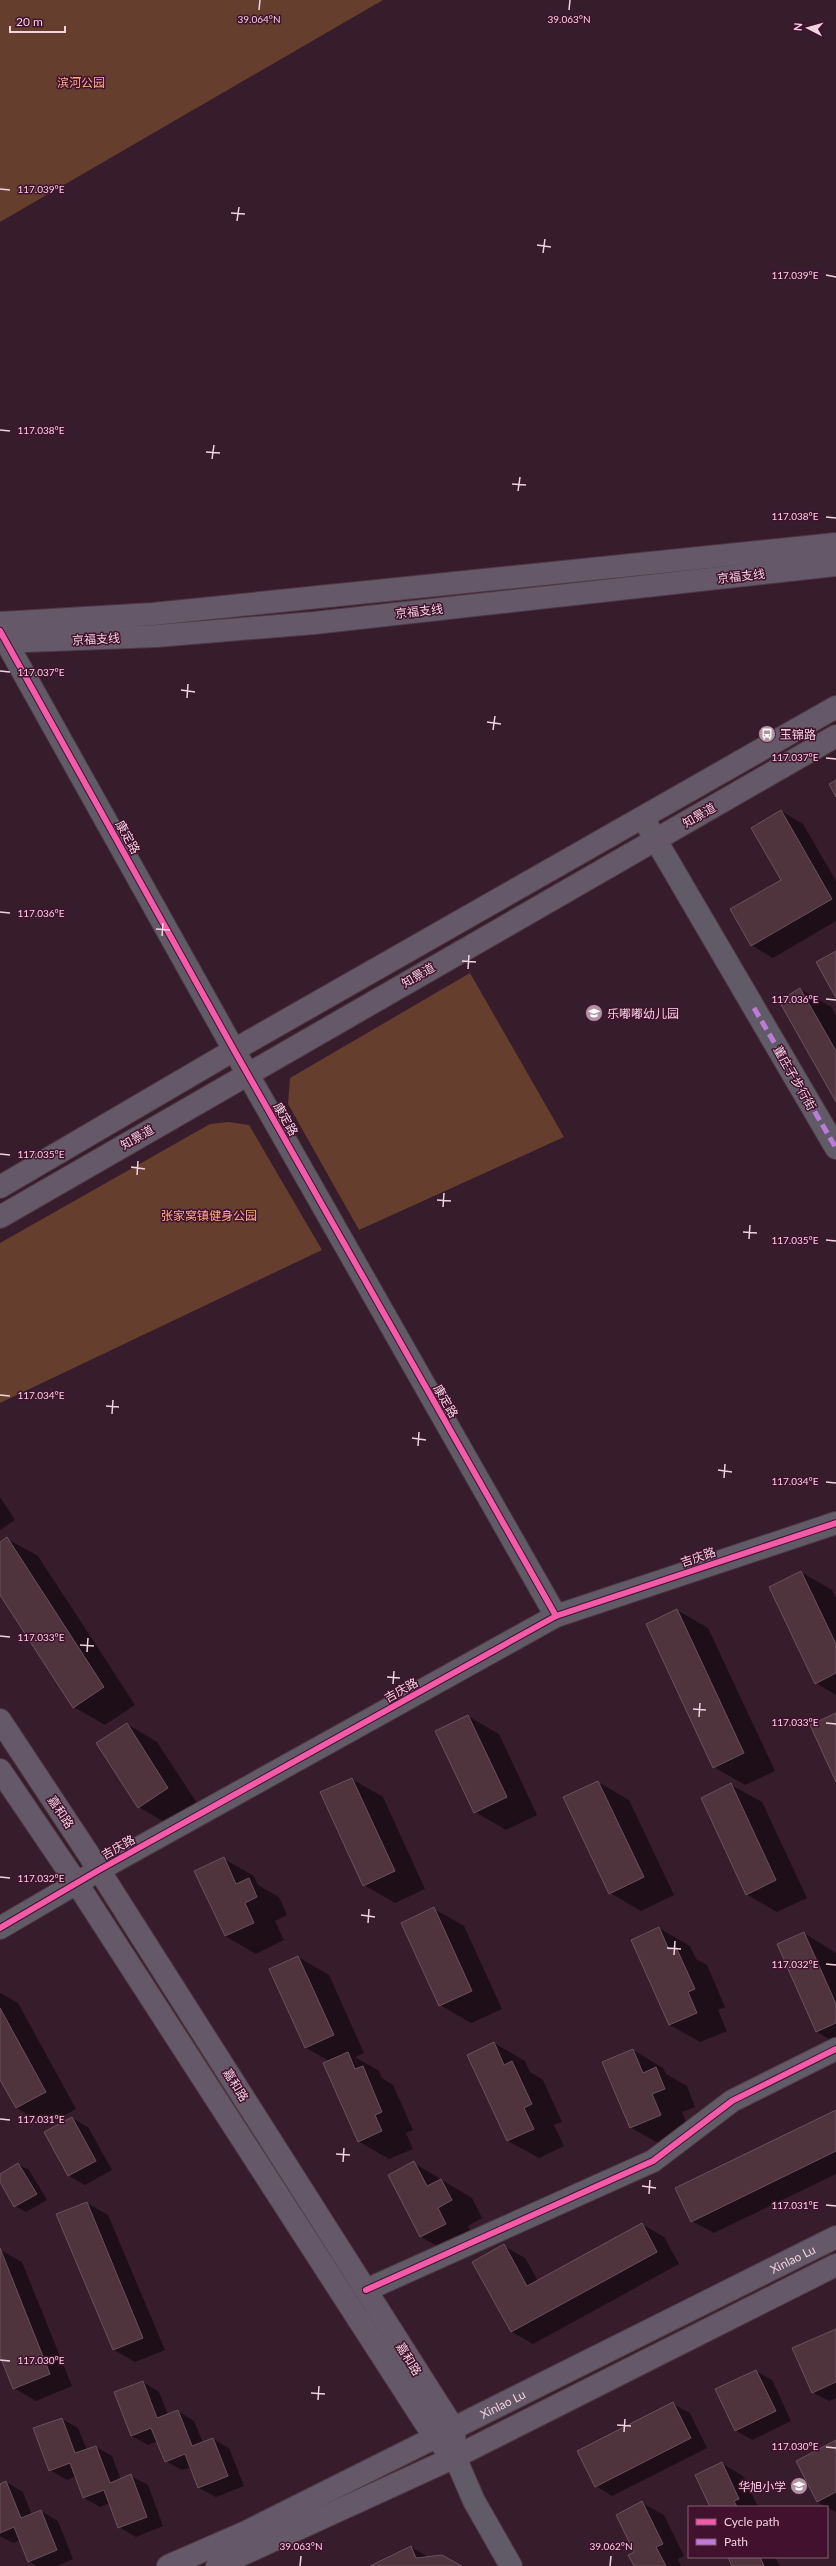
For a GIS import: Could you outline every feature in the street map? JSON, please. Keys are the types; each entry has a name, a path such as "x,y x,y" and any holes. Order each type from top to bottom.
{"main road":[{"name":"京福支线","path":"2,635 161,613 836,544"},
{"name":"京福支线","path":"2,635 156,636 314,623 836,565"},
{"path":"0,1187 234,1050 836,707"},
{"name":"知景道","path":"0,1217 247,1073 836,736"},
{"name":"嘉和路","path":"0,1720 99,1870 366,2290 444,2434"},
{"name":"嘉和路","path":"0,1770 444,2434"},
{"name":"Xinlao Lu","path":"168,2566 246,2532 836,2237"},
{"name":"Xinlao Lu","path":"217,2566 455,2457 836,2265"},
{"path":"444,2434 455,2457"}],"street":[{"name":"康定路","path":"2,635 234,1050 556,1616"},
{"name":"董庄子步行街","path":"643,818 836,1148"},
{"name":"吉庆路","path":"0,1928 99,1870 556,1616 836,1523"},
{"path":"366,2290 653,2161 732,2101 836,2049"},
{"path":"455,2457 474,2501 511,2566"}],"green space":[{"name":"滨河公园","path":"0,0 383,0 0,222"},
{"path":"470,973 564,1137 359,1230 288,1104 290,1078"},
{"name":"张家窝镇健身公园","path":"229,1122 249,1125 322,1250 0,1403 0,1243 210,1124"}],"building":[{"path":"836,780 836,797 829,784"},
{"path":"781,810 832,899 751,946 730,909 781,880 751,828"},
{"path":"836,951 836,998 816,962"},
{"path":"800,988 836,1051 836,1102 779,1001"},
{"path":"7,1537 104,1687 73,1708 0,1595 0,1542"},
{"path":"801,1571 836,1644 836,1673 815,1684 769,1587"},
{"path":"677,1609 744,1753 713,1768 646,1624"},
{"path":"836,1713 836,1782 810,1725"},
{"path":"468,1715 507,1797 474,1813 435,1731"},
{"path":"127,1723 168,1788 138,1808 96,1743"},
{"path":"352,1778 395,1871 363,1886 320,1792"},
{"path":"598,1781 644,1877 609,1894 563,1797"},
{"path":"731,1783 776,1880 746,1895 701,1798"},
{"path":"224,1857 236,1884 249,1878 257,1897 245,1903 254,1923 225,1936 194,1871"},
{"path":"434,1907 472,1991 439,2006 401,1923"},
{"path":"659,1927 669,1950 676,1947 695,1989 688,1992 697,2013 669,2025 631,1940"},
{"path":"804,1932 836,2004 836,2023 816,2032 777,1944"},
{"path":"298,1956 334,2035 305,2048 269,1969"},
{"path":"0,2008 46,2092 16,2108 0,2080"},
{"path":"494,2042 504,2065 512,2061 532,2104 524,2108 534,2129 507,2141 467,2055"},
{"path":"633,2049 643,2073 656,2067 665,2089 652,2094 661,2115 630,2128 602,2062"},
{"path":"348,2052 355,2069 363,2066 382,2112 375,2115 382,2131 358,2142 323,2063"},
{"path":"836,2110 836,2151 691,2222 675,2188"},
{"path":"72,2117 96,2161 68,2176 44,2132"},
{"path":"414,2161 427,2186 441,2179 452,2200 438,2208 446,2224 420,2237 388,2175"},
{"path":"18,2163 37,2194 14,2207 0,2182 0,2174"},
{"path":"87,2202 143,2338 113,2350 56,2214"},
{"path":"642,2223 657,2252 511,2332 472,2262 504,2244 527,2286"},
{"path":"0,2248 50,2374 13,2389 0,2356"},
{"path":"836,2329 836,2382 812,2393 792,2348"},
{"path":"756,2370 776,2411 735,2431 715,2389"},
{"path":"143,2381 157,2418 178,2410 192,2446 213,2438 228,2476 198,2488 185,2454 165,2462 151,2428 131,2436 114,2392"},
{"path":"673,2402 691,2438 595,2487 577,2451"},
{"path":"62,2418 75,2453 96,2446 110,2483 131,2474 147,2517 118,2528 104,2490 83,2498 70,2463 49,2471 33,2428"},
{"path":"836,2440 836,2492 817,2502 796,2461"},
{"path":"722,2462 739,2499 734,2501 736,2506 710,2506 695,2475"},
{"path":"6,2481 21,2518 41,2510 57,2550 28,2562 14,2527 0,2533 0,2484"},
{"path":"642,2501 663,2544 656,2547 666,2566 634,2566 628,2555 634,2552 616,2515"},
{"path":"411,2546 416,2558 442,2555 462,2566 370,2566"},
{"path":"728,2558 760,2558 764,2566 732,2566"}],"marked path":[{"path":"754,1008 836,1148"}],"cycle path":[{"path":"0,631 234,1050 556,1616"},
{"path":"0,1928 99,1870 556,1616 836,1523"},
{"path":"366,2290 653,2161 732,2101 836,2049"}],"place":[{"name":"玉锦路","path":"767,734"},
{"name":"乐嘟嘟幼儿园","path":"594,1013"},
{"name":"华旭小学","path":"799,2486"}]}
